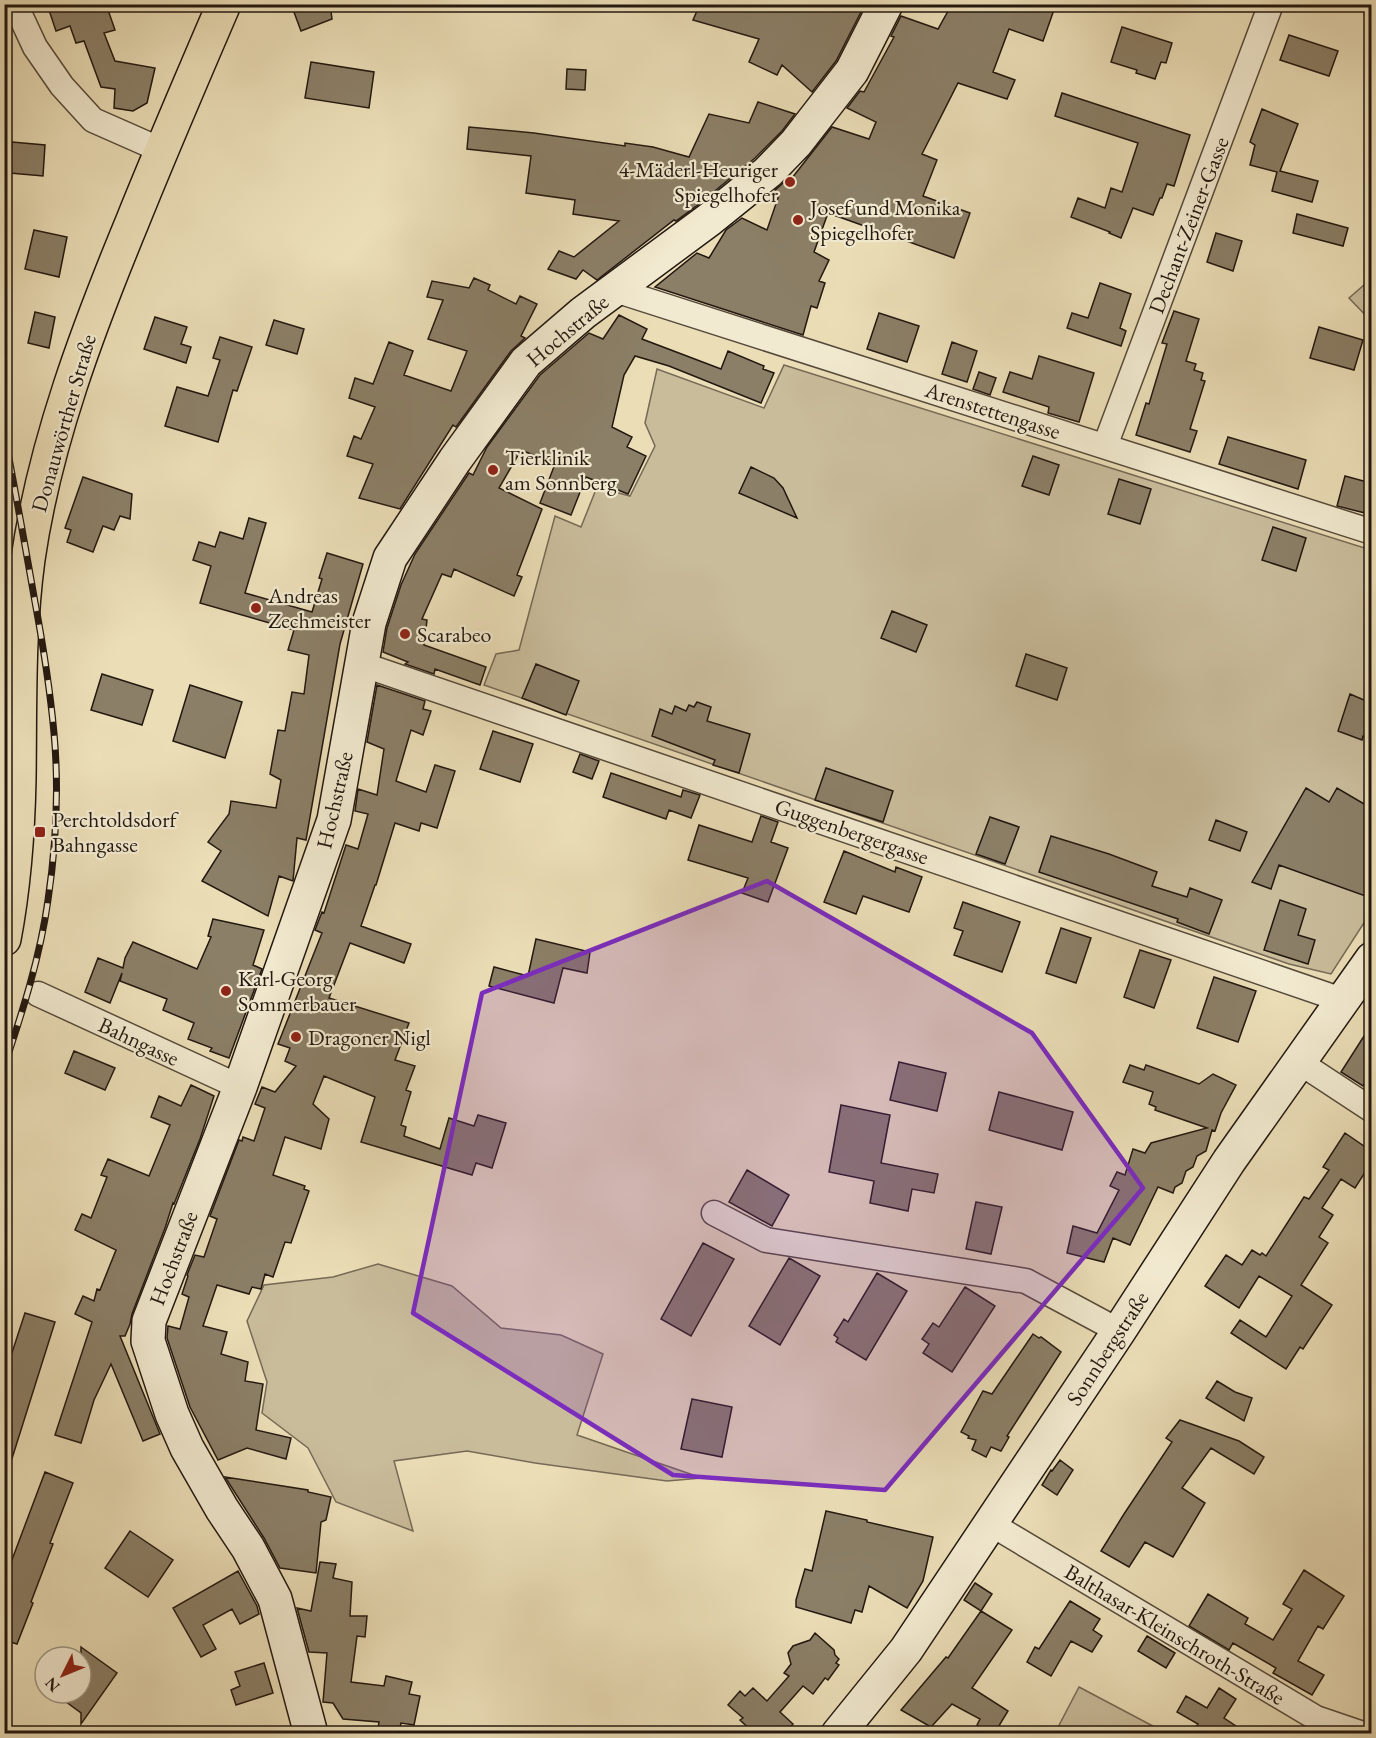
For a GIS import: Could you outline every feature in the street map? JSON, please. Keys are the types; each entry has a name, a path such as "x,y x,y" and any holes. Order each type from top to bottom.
{"main road":[{"name":"Donauwörther Straße","path":"4,939 10,906 18,823 23,614 28,560 44,474 70,387 101,298 224,4"},
{"name":"Hochstraße","path":"311,1734 275,1599 248,1548 222,1509 187,1448 172,1414 148,1341 149,1321 240,1087 334,820 369,623 390,558 455,460 526,362 583,313 710,219 768,172 796,143 852,71 886,4"},
{"name":"Sonnbergstraße","path":"838,1734 906,1650 1119,1331 1229,1161 1371,959"}],"street":[{"path":"15,4 35,47 62,86 93,120 161,150"},
{"name":"Dechant-Zeiner-Gasse","path":"1105,446 1271,4"},
{"name":"Arenstettengasse","path":"615,290 1371,532"},
{"name":"Guggenbergergasse","path":"361,664 1342,1000"},
{"name":"Bahngasse","path":"38,994 240,1087"},
{"path":"1299,1062 1371,1110"},
{"path":"714,1213 766,1240 1026,1281 1119,1331"},
{"name":"Balthasar-Kleinschroth-Straße","path":"991,1524 1316,1718 1363,1734"}],"highlighted area":[{"path":"767,881 1032,1033 1143,1188 885,1490 673,1475 413,1313 482,993"}],"shaded area":[{"path":"1371,279 1371,321 1349,298"},
{"path":"784,365 1371,550 1371,912 1331,974 1289,964 484,685 496,654 519,650 555,516 581,527 597,487 630,496 655,446 645,423 657,369 764,408"},
{"path":"378,1264 452,1286 501,1328 561,1335 603,1354 577,1435 702,1478 667,1481 467,1451 394,1461 413,1531 336,1502 308,1448 262,1413 267,1382 247,1321 264,1285 333,1277"},
{"path":"1079,1687 1166,1733 1055,1733"}],"building":[{"path":"47,4 106,4 115,30 104,33 115,61 155,68 147,103 133,111 114,108 115,89 101,87 84,41 76,43 70,26 56,31"},
{"path":"291,4 330,4 332,19 301,31"},
{"path":"700,4 865,4 836,61 812,92 782,65 777,75 749,62 759,39 693,20"},
{"path":"952,4 1056,4 1043,41 1009,29 993,72 1015,80 1007,99 958,83 922,154 937,160 923,196 970,213 954,258 828,213 814,252 829,260 819,281 825,283 817,308 811,306 803,335 655,287 697,253 709,258 726,230 742,218 767,230 779,195 773,192 790,177 792,178 832,127 869,139 876,122 847,108 860,91 864,92 894,37 891,36 901,16 938,29"},
{"path":"1122,27 1172,43 1166,63 1161,62 1155,79 1136,73 1137,70 1111,62"},
{"path":"1289,35 1338,51 1329,76 1280,60"},
{"path":"311,62 374,72 369,108 305,98"},
{"path":"567,69 586,70 585,90 566,89"},
{"path":"1062,93 1190,135 1174,186 1167,184 1153,215 1133,208 1121,238 1071,217 1078,198 1105,208 1111,188 1122,192 1138,143 1055,116"},
{"path":"758,102 795,114 782,131 755,158 699,204 676,221 674,220 597,280 583,270 576,279 548,269 559,251 574,257 619,221 573,214 575,200 526,193 531,156 467,149 469,127 534,133 625,146 625,143 653,147 689,157 709,114 749,123"},
{"path":"1262,109 1298,124 1280,171 1318,181 1312,202 1272,191 1277,172 1250,165 1255,145 1250,142"},
{"path":"12,142 45,145 43,176 10,173"},
{"path":"1297,214 1348,228 1343,246 1293,233"},
{"path":"34,230 67,237 59,277 25,269"},
{"path":"1216,233 1242,241 1233,271 1207,262"},
{"path":"474,278 490,285 488,290 516,304 520,296 537,304 521,336 525,338 511,351 456,427 453,425 400,509 359,498 373,464 347,456 354,436 361,439 375,407 349,398 355,378 373,384 389,342 413,351 404,375 451,391 467,351 428,339 443,300 427,297 432,281 469,288"},
{"path":"1100,283 1131,294 1120,328 1126,331 1121,346 1067,328 1072,313 1088,318"},
{"path":"1174,311 1199,319 1186,361 1196,364 1194,370 1203,373 1201,380 1205,381 1190,429 1197,431 1190,452 1136,435 1146,403 1149,404 1167,344 1162,343"},
{"path":"35,312 55,317 49,348 28,343"},
{"path":"879,313 919,326 907,362 867,349"},
{"path":"619,315 647,329 642,339 721,369 728,351 764,366 763,369 774,373 761,403 669,366 635,356 624,375 612,427 632,437 627,447 646,456 628,494 586,477 571,515 540,503 555,464 521,450 499,488 542,509 517,575 522,577 514,596 454,569 451,577 442,574 422,619 427,620 424,645 486,667 480,685 435,669 434,674 405,664 408,662 383,652 387,628 401,585 415,554 469,473 473,475 487,447 540,375 589,333 603,339"},
{"path":"155,317 187,327 181,344 191,347 186,363 144,349"},
{"path":"274,320 304,329 297,354 266,345"},
{"path":"1319,327 1363,340 1354,370 1310,358"},
{"path":"220,337 252,347 237,391 233,390 218,442 165,426 177,387 208,396 220,360 213,358"},
{"path":"952,342 977,351 967,382 942,374"},
{"path":"1039,356 1094,373 1079,422 1048,413 1049,407 1003,392 1010,372 1032,379"},
{"path":"979,372 996,378 990,395 973,389"},
{"path":"1228,437 1306,460 1298,489 1219,464"},
{"path":"1033,456 1059,465 1049,495 1022,486"},
{"path":"751,467 774,478 783,488 797,518 739,493"},
{"path":"1345,476 1371,483 1369,514 1337,506"},
{"path":"83,477 132,494 130,519 120,516 114,530 103,526 93,552 67,542 71,530 65,528"},
{"path":"1119,479 1151,489 1140,524 1108,514"},
{"path":"249,518 266,523 245,593 312,612 327,553 363,564 340,644 306,840 297,838 293,881 279,876 268,916 202,881 221,851 208,842 229,814 231,801 276,808 281,780 270,774 278,730 285,731 292,692 304,694 309,655 288,650 294,630 200,603 211,566 193,560 199,542 215,547 220,532 243,539"},
{"path":"1273,527 1306,538 1296,571 1262,560"},
{"path":"892,611 927,625 916,652 881,638"},
{"path":"1026,654 1067,668 1057,700 1016,686"},
{"path":"536,664 579,681 566,715 522,698"},
{"path":"102,674 153,690 142,725 91,710"},
{"path":"190,685 242,702 225,758 173,741"},
{"path":"377,685 425,701 423,709 431,711 423,735 411,730 396,781 426,792 435,765 455,771 437,828 421,823 419,831 395,823 361,926 411,944 404,963 350,943 329,998 409,1023 395,1060 415,1066 406,1090 411,1092 401,1125 406,1127 404,1136 440,1149 449,1118 474,1126 478,1115 506,1123 492,1168 476,1163 472,1175 361,1142 375,1097 324,1076 313,1104 329,1119 321,1149 285,1137 273,1175 305,1186 304,1189 309,1191 291,1243 285,1242 273,1277 265,1274 261,1289 252,1287 249,1294 217,1285 203,1326 227,1332 221,1354 248,1362 245,1381 263,1384 256,1430 291,1438 286,1459 247,1448 218,1460 190,1407 167,1338 168,1326 180,1329 189,1297 182,1294 187,1275 195,1255 204,1257 217,1219 210,1216 239,1140 242,1141 243,1137 254,1141 265,1108 255,1104 262,1087 275,1092 296,1066 285,1061 290,1048 278,1044 322,933 315,930 322,912 324,913 346,845 358,849 368,814 355,811 358,789 377,795 384,749 367,742"},
{"path":"1350,694 1371,703 1371,739 1363,736 1362,740 1338,731"},
{"path":"697,702 711,707 707,721 750,734 739,773 713,765 715,760 652,736 660,709 672,714 675,706 686,711 689,705 694,707"},
{"path":"493,731 533,744 520,782 480,769"},
{"path":"580,754 599,761 592,779 573,772"},
{"path":"826,768 893,791 883,822 815,800"},
{"path":"611,773 681,797 683,790 700,795 691,818 669,810 666,819 603,797"},
{"path":"1306,788 1329,802 1337,788 1371,808 1371,898 1279,865 1271,889 1252,882"},
{"path":"761,816 778,822 771,842 788,848 768,902 742,893 748,878 688,860 699,825 752,842"},
{"path":"990,817 1019,827 1005,864 976,854"},
{"path":"1216,820 1247,832 1240,851 1209,840"},
{"path":"1051,836 1157,872 1152,886 1187,897 1190,888 1222,900 1209,934 1177,922 1178,919 1039,872"},
{"path":"844,851 895,872 896,867 922,877 909,912 863,896 856,914 824,902"},
{"path":"1280,900 1306,909 1298,935 1315,940 1308,964 1264,950"},
{"path":"963,902 1020,922 1002,972 954,955 963,931 954,928"},
{"path":"213,919 264,930 253,965 262,969 229,1058 210,1051 212,1048 188,1039 194,1023 163,1010 167,999 120,981 122,973 110,1003 85,992 98,958 123,968 133,942 197,969 211,937 208,936"},
{"path":"1061,928 1091,938 1076,983 1046,973"},
{"path":"536,939 590,952 587,973 563,968 554,1003 489,986 494,967 528,976"},
{"path":"1140,950 1171,960 1154,1008 1124,997"},
{"path":"1214,977 1256,991 1238,1042 1197,1028"},
{"path":"1371,1025 1371,1073 1363,1086 1341,1072"},
{"path":"74,1051 115,1068 105,1090 65,1073"},
{"path":"899,1062 946,1073 937,1111 890,1100"},
{"path":"1130,1065 1144,1070 1146,1065 1199,1084 1213,1074 1236,1085 1221,1113 1215,1131 1212,1130 1206,1151 1197,1156 1193,1167 1186,1171 1182,1183 1175,1187 1173,1193 1158,1187 1130,1245 1113,1238 1104,1262 1067,1253 1073,1226 1097,1233 1119,1190 1110,1186 1117,1172 1125,1175 1133,1149 1145,1153 1151,1143 1207,1128 1155,1110 1156,1107 1149,1104 1153,1092 1123,1082"},
{"path":"191,1085 214,1096 130,1324 125,1336 120,1336 160,1434 143,1441 111,1364 94,1400 81,1443 55,1435 92,1322 75,1314 83,1296 94,1301 97,1289 100,1290 116,1250 75,1230 82,1214 91,1218 107,1177 101,1175 108,1159 149,1176 170,1125 151,1117 159,1096 181,1106"},
{"path":"999,1092 1073,1112 1062,1150 989,1130"},
{"path":"841,1105 890,1115 881,1163 938,1174 934,1193 912,1189 908,1211 870,1203 874,1181 829,1172"},
{"path":"1345,1133 1371,1151 1371,1163 1355,1188 1341,1179 1322,1208 1333,1215 1319,1237 1328,1243 1301,1285 1332,1305 1303,1349 1300,1347 1286,1369 1231,1333 1240,1320 1266,1337 1292,1296 1259,1276 1239,1308 1205,1286 1226,1255 1242,1265 1252,1250 1266,1256 1304,1197 1309,1199 1329,1170 1323,1167"},
{"path":"747,1170 789,1195 772,1226 729,1202"},
{"path":"976,1202 1002,1207 991,1254 966,1249"},
{"path":"703,1243 734,1259 691,1336 661,1319"},
{"path":"789,1258 820,1276 780,1345 749,1326"},
{"path":"877,1273 907,1291 866,1360 836,1342 838,1338 834,1335 844,1319 848,1322"},
{"path":"965,1287 995,1306 952,1372 923,1353 929,1344 922,1339 933,1323 939,1327"},
{"path":"25,1313 55,1322 9,1468 4,1468 4,1377"},
{"path":"1033,1334 1041,1337 1061,1352 1007,1436 1009,1437 1001,1451 991,1447 986,1457 972,1450 976,1440 968,1438 969,1436 961,1432 983,1391 992,1394"},
{"path":"1217,1381 1235,1392 1252,1398 1244,1421 1206,1398"},
{"path":"692,1399 732,1407 722,1457 681,1449"},
{"path":"1180,1420 1239,1441 1264,1457 1254,1474 1211,1448 1182,1488 1205,1503 1173,1557 1145,1542 1129,1567 1101,1551 1172,1442 1166,1438"},
{"path":"1060,1460 1073,1470 1057,1495 1042,1485"},
{"path":"45,1472 73,1483 50,1543 53,1544 17,1644 4,1640 4,1581"},
{"path":"225,1477 308,1490 308,1492 331,1497 326,1520 321,1522 316,1573 280,1568 264,1538"},
{"path":"826,1511 933,1537 923,1581 907,1608 869,1586 862,1612 855,1610 851,1623 796,1607 805,1569 812,1571"},
{"path":"130,1531 173,1560 148,1597 105,1568"},
{"path":"320,1562 336,1564 333,1578 352,1582 350,1616 367,1616 365,1637 357,1636 351,1682 384,1686 386,1676 412,1682 409,1694 420,1696 414,1725 401,1723 399,1733 378,1728 379,1722 343,1719 333,1703 323,1702 327,1653 309,1652 297,1608 311,1611"},
{"path":"1304,1570 1344,1596 1323,1629 1318,1626 1298,1661 1324,1675 1312,1695 1273,1673 1276,1668 1233,1643 1229,1650 1189,1626 1208,1594 1248,1618 1245,1624 1273,1640 1292,1609 1283,1604"},
{"path":"238,1571 259,1614 240,1624 232,1609 203,1625 216,1649 201,1657 173,1608"},
{"path":"975,1583 992,1594 981,1611 964,1600"},
{"path":"1070,1601 1100,1619 1093,1630 1102,1636 1092,1652 1071,1641 1051,1676 1027,1662 1035,1647 1039,1649"},
{"path":"981,1611 1012,1630 972,1688 1008,1711 994,1734 990,1734 977,1725 980,1719 952,1704 931,1727 901,1710 946,1657 948,1658"},
{"path":"815,1633 834,1650 839,1659 836,1663 839,1665 828,1680 825,1678 813,1694 803,1686 780,1712 793,1724 784,1734 755,1734 740,1720 743,1718 728,1705 740,1691 745,1696 753,1688 767,1701 789,1676 784,1673 791,1664 788,1653 793,1646 810,1640"},
{"path":"1147,1636 1175,1653 1166,1668 1138,1651"},
{"path":"93,1656 117,1673 81,1724 81,1713 70,1705 93,1705"},
{"path":"264,1663 273,1693 236,1705 231,1690 240,1686 235,1672"},
{"path":"1219,1688 1236,1699 1224,1718 1248,1734 1204,1734 1195,1728 1198,1724 1177,1712 1186,1696 1207,1708"}],"railway":[{"path":"4,432 46,667 56,754 56,817 45,922 30,985 4,1067"}],"place":[{"name":"4-Mäderl-Heuriger Spiegelhofer","path":"790,182"},
{"name":"Josef und Monika Spiegelhofer","path":"798,220"},
{"name":"Tierklinik am Sonnberg","path":"493,470"},
{"name":"Andreas Zechmeister","path":"256,608"},
{"name":"Scarabeo","path":"405,634"},
{"name":"Perchtoldsdorf Bahngasse","path":"40,832"},
{"name":"Karl-Georg Sommerbauer","path":"226,991"},
{"name":"Dragoner Nigl","path":"296,1037"}]}
